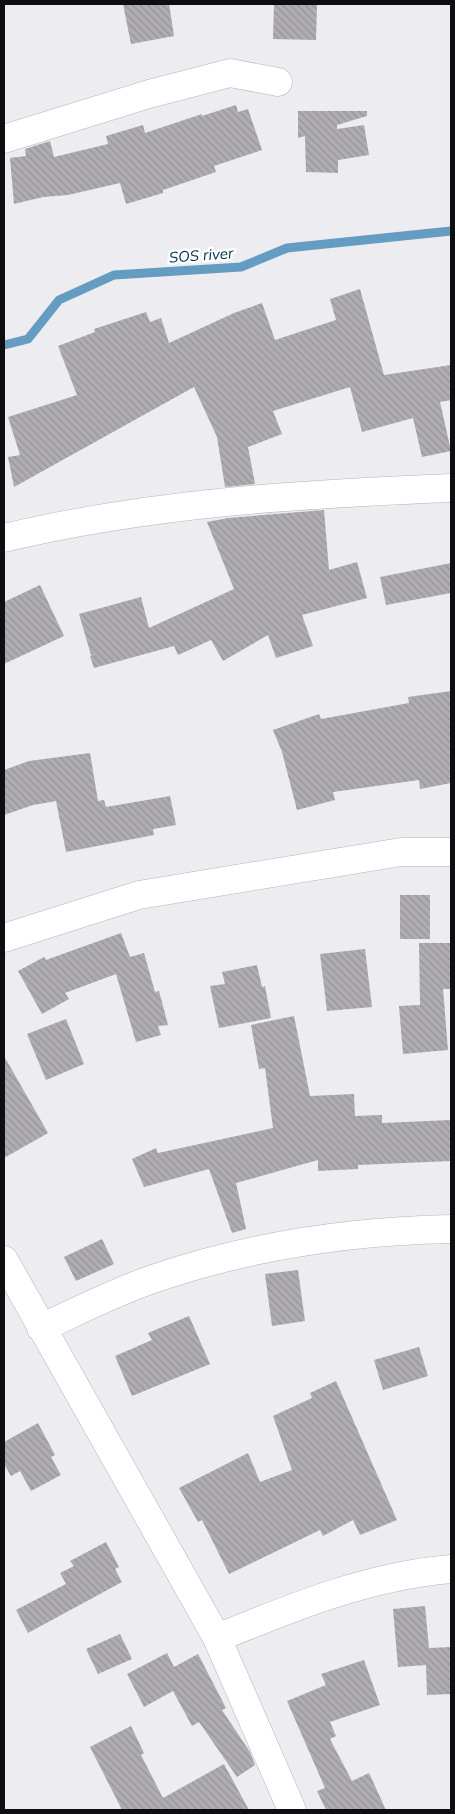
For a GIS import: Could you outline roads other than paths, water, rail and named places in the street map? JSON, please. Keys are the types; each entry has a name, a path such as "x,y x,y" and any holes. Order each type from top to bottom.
{"street":[{"path":"4,139 150,94 230,73 278,82"},
{"path":"4,538 119,514 238,499 451,488"},
{"path":"4,938 139,895 401,852 451,852"},
{"path":"41,1328 152,1279 287,1243 361,1233 451,1230"},
{"path":"4,1260 217,1638 292,1810"},
{"path":"217,1638 306,1601 372,1582 451,1569"}],"waterway":[{"name":"SOS river","path":"4,345 28,339 59,300 114,275 241,267 287,248 451,231"}]}
